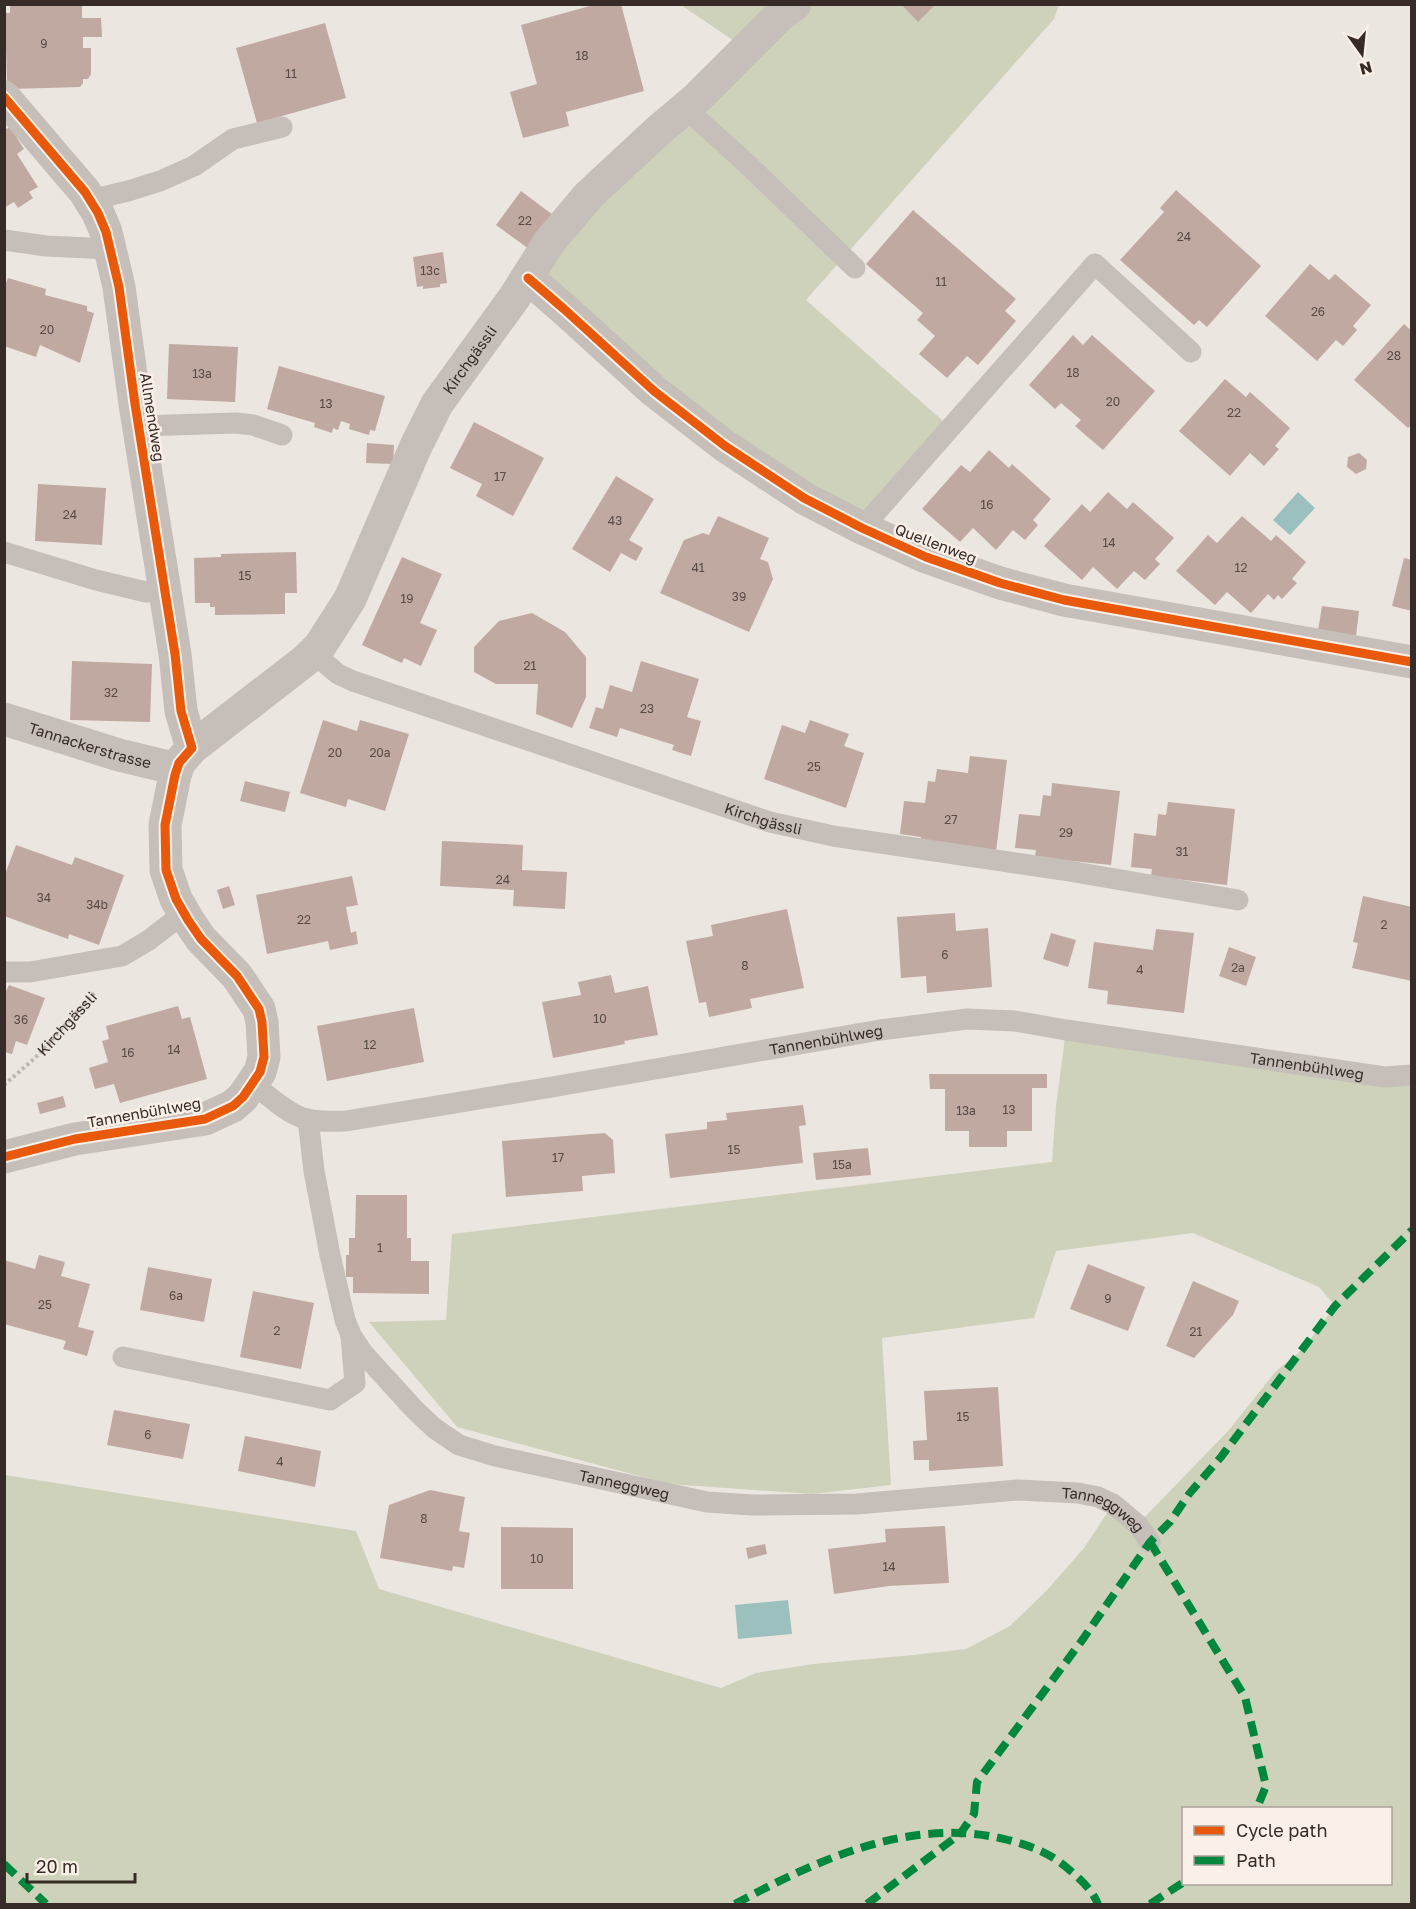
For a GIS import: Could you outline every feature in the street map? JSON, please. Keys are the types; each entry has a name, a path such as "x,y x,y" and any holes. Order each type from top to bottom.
{"street":[{"name":"Kirchgässli","path":"185,758 320,646 350,599 416,446 437,404 528,278 550,241 581,203 685,108 779,16 795,4"},
{"name":"Allmendweg","path":"4,97 90,200 98,213 111,249 180,687 185,758"},
{"name":"Quellenweg","path":"528,278 685,417 725,446 804,498 926,557 1000,583 1064,600 1412,662"},
{"name":"Tannackerstrasse","path":"4,719 119,755 185,758"},
{"name":"Tannenbühlweg","path":"4,1157 75,1139 205,1119 233,1106 243,1097 260,1072 264,1057 259,1009 237,976 201,939 176,899 166,870 165,825 185,758"}],"lane":[{"path":"685,108 855,268"},
{"path":"90,200 160,181 194,166 233,139 282,127"},
{"path":"4,240 46,246 111,249"},
{"name":"Quellenweg","path":"862,528 1095,264 1191,352"},
{"name":"Allmendweg","path":"139,426 236,423 253,425 282,435"},
{"path":"4,552 96,580 146,592 165,590"},
{"name":"Kirchgässli","path":"313,653 338,674 353,681 782,825 833,836 1075,872 1238,900"},
{"path":"4,972 30,972 122,956 149,940 184,913"},
{"name":"Tannenbühlweg","path":"253,1084 290,1111 308,1119 346,1121 552,1088 880,1030 967,1019 1015,1021 1385,1077 1412,1076"},
{"name":"Tanneggweg","path":"308,1119 314,1171 330,1255 345,1320 351,1335 363,1353 434,1428 459,1445 495,1456 707,1502 752,1505 857,1504 1018,1490 1078,1493 1098,1497 1113,1504 1138,1525 1150,1542"},
{"path":"123,1358 330,1400 355,1383 351,1335"}],"green space":[{"path":"681,5 1059,5 1054,19 806,300 951,428 862,528 528,278 746,49"},
{"path":"1066,1030 1411,1075 1411,1904 5,1904 5,1475 356,1531 379,1589 721,1688 756,1673 813,1664 966,1649 1010,1626 1048,1589 1084,1548 1113,1504 1138,1524 1229,1430 1276,1371 1303,1349 1335,1306 1319,1287 1193,1233 1056,1251 1034,1318 882,1338 891,1485 812,1494 669,1484 457,1427 369,1322 446,1320 452,1234 1052,1162 1056,1106"}],"water":[{"path":"1298,492 1315,508 1290,535 1273,520"},
{"path":"788,1600 792,1634 738,1639 735,1605"}],"building":[{"path":"10,4 82,4 82,18 101,18 102,37 83,37 83,48 91,48 91,74 88,79 83,79 80,87 11,89 7,85 5,13 10,13"},
{"path":"597,4 621,4 644,91 566,112 569,126 523,138 510,92 537,84 521,25"},
{"path":"901,4 936,4 918,22"},
{"path":"325,23 346,98 257,123 236,48"},
{"path":"10,127 24,149 17,154 38,187 29,192 33,198 18,208 14,202 4,208 4,130"},
{"path":"1176,190 1261,266 1207,327 1199,320 1194,325 1120,260 1164,212 1160,208"},
{"path":"521,191 553,215 529,249 496,225"},
{"path":"913,210 1016,299 1005,311 1016,321 978,365 967,356 947,378 919,354 935,336 917,320 923,313 866,264"},
{"path":"443,252 447,283 440,284 440,287 423,289 423,286 417,287 413,257"},
{"path":"1310,264 1329,280 1335,274 1371,305 1353,326 1357,330 1343,346 1336,340 1317,361 1265,316"},
{"path":"8,278 46,289 45,295 87,306 87,311 94,313 80,363 40,345 36,357 4,346 4,288"},
{"path":"1404,324 1412,331 1412,424 1408,428 1354,380"},
{"path":"1073,335 1083,345 1092,335 1155,391 1103,450 1075,426 1081,420 1061,403 1055,409 1029,385"},
{"path":"169,344 238,347 235,402 167,399"},
{"path":"279,366 385,396 375,431 370,430 369,435 349,429 350,424 341,421 338,430 333,428 332,433 314,427 315,423 267,409"},
{"path":"1225,379 1246,397 1250,392 1290,428 1275,446 1279,449 1264,466 1250,453 1230,476 1179,431"},
{"path":"474,422 544,458 513,516 476,496 482,484 450,468"},
{"path":"367,443 394,445 393,464 366,463"},
{"path":"989,450 1009,468 1012,464 1051,499 1033,520 1038,525 1025,540 1013,530 996,550 973,528 960,542 922,509 961,465 970,472"},
{"path":"1359,453 1367,460 1366,469 1356,474 1347,467 1348,457"},
{"path":"616,476 654,499 629,540 643,548 636,561 621,553 610,572 572,549"},
{"path":"38,484 106,488 102,545 35,541"},
{"path":"1108,492 1127,509 1133,502 1174,538 1155,559 1160,564 1145,580 1134,571 1117,589 1093,567 1082,580 1044,546 1082,504 1090,512"},
{"path":"718,516 769,538 760,559 768,562 773,579 749,632 660,593 684,540 703,533 709,535"},
{"path":"1242,516 1271,541 1276,535 1306,562 1292,579 1297,583 1282,599 1278,595 1274,600 1268,594 1251,613 1227,592 1215,605 1176,571 1208,535 1217,543"},
{"path":"296,552 297,593 285,593 285,614 215,615 215,607 210,607 210,603 195,603 194,558 221,557 221,554"},
{"path":"402,557 442,574 420,623 437,630 421,666 404,658 402,663 362,645"},
{"path":"1404,558 1412,560 1412,611 1392,606"},
{"path":"1322,606 1359,611 1356,636 1318,631"},
{"path":"532,613 565,632 586,657 586,697 572,728 536,714 538,684 496,684 474,672 474,647 499,621"},
{"path":"72,661 152,664 150,722 70,720"},
{"path":"641,661 699,679 687,717 701,721 691,756 672,750 674,745 620,728 617,737 589,728 596,707 603,709 610,685 632,692"},
{"path":"323,720 357,731 360,720 409,734 385,811 348,799 346,807 300,793"},
{"path":"810,720 849,734 844,746 864,753 846,808 764,779 782,725 805,733"},
{"path":"970,756 1007,760 996,852 921,843 921,837 900,834 904,801 925,803 928,781 935,782 937,769 968,773"},
{"path":"245,781 290,792 285,812 240,801"},
{"path":"1052,783 1120,791 1111,865 1035,857 1036,850 1015,848 1019,814 1040,816 1043,795 1051,796"},
{"path":"1168,802 1235,809 1227,885 1151,876 1152,869 1131,867 1134,833 1156,836 1158,814 1166,815"},
{"path":"442,841 523,845 522,870 567,872 565,909 513,906 514,890 440,886"},
{"path":"16,845 72,865 75,857 124,875 99,945 69,934 68,939 4,916 4,877"},
{"path":"352,876 358,905 346,907 351,933 356,931 358,944 330,950 328,941 267,954 256,895"},
{"path":"229,886 235,905 223,909 217,890"},
{"path":"1363,896 1412,907 1412,981 1352,968 1358,943 1353,942"},
{"path":"787,909 804,988 750,999 752,1008 709,1017 706,1002 699,1003 686,941 713,936 711,925"},
{"path":"955,913 956,931 988,928 992,987 927,993 926,976 901,978 897,917"},
{"path":"1156,929 1194,933 1184,1013 1107,1004 1108,991 1088,988 1094,942 1153,950"},
{"path":"1051,933 1076,940 1068,967 1043,959"},
{"path":"1229,947 1256,957 1246,986 1219,976"},
{"path":"611,975 615,993 648,986 658,1035 553,1058 542,1002 581,995 578,982"},
{"path":"9,985 45,998 27,1045 16,1041 12,1054 4,1052 4,995"},
{"path":"178,1006 182,1019 190,1017 207,1079 120,1103 114,1084 95,1089 89,1068 108,1062 102,1041 109,1039 106,1026"},
{"path":"414,1008 424,1062 327,1081 317,1026"},
{"path":"929,1074 1047,1074 1047,1088 1032,1088 1032,1131 1007,1131 1007,1147 969,1147 969,1131 945,1131 945,1089 930,1089"},
{"path":"63,1096 66,1107 40,1114 37,1103"},
{"path":"803,1105 806,1125 799,1126 803,1163 670,1178 665,1134 707,1129 707,1122 727,1120 726,1113"},
{"path":"605,1133 613,1140 615,1173 582,1176 583,1191 506,1197 502,1141"},
{"path":"868,1148 871,1175 816,1180 813,1153"},
{"path":"356,1195 407,1195 407,1238 411,1238 411,1261 429,1261 429,1294 353,1293 353,1277 346,1277 346,1255 349,1255 349,1238 355,1238"},
{"path":"39,1255 65,1262 61,1276 90,1284 78,1327 94,1331 87,1356 63,1349 66,1341 4,1324 4,1260 35,1269"},
{"path":"1088,1264 1145,1287 1128,1331 1070,1309"},
{"path":"148,1267 212,1279 204,1322 140,1310"},
{"path":"1193,1281 1239,1301 1233,1315 1194,1358 1166,1346"},
{"path":"253,1291 314,1303 301,1369 240,1357"},
{"path":"998,1387 1003,1466 929,1471 929,1460 914,1460 913,1441 927,1440 924,1391"},
{"path":"114,1410 190,1424 183,1459 107,1445"},
{"path":"245,1436 321,1451 315,1487 238,1471"},
{"path":"430,1490 465,1497 459,1531 470,1533 464,1568 453,1566 452,1571 380,1558 389,1505"},
{"path":"945,1526 949,1583 889,1586 834,1594 828,1549 886,1542 885,1529"},
{"path":"501,1527 573,1528 573,1589 501,1589"},
{"path":"765,1544 767,1554 748,1559 746,1548"}],"marked path":[{"path":"867,1904 960,1834 974,1814 977,1782 1083,1639 1150,1542 1170,1522 1189,1494 1221,1457 1335,1306 1412,1230"},
{"path":"1150,1542 1245,1697 1266,1786 1257,1807"},
{"path":"735,1904 832,1858 867,1846 937,1833 972,1834 1008,1840 1039,1850 1053,1857 1076,1875 1098,1904"},
{"path":"4,1864 46,1904"},
{"path":"1150,1904 1182,1883"}],"cycle path":[{"path":"4,97 85,192 106,232 119,287 135,404 175,654 181,711 192,748 179,763 175,775 165,825 166,870 176,899 188,920 201,939 237,976 259,1009 264,1057 260,1072 243,1097 233,1106 205,1119 75,1139 4,1157"},
{"path":"528,278 654,391 725,446 804,498 926,557 1000,583 1064,600 1412,662"}]}
